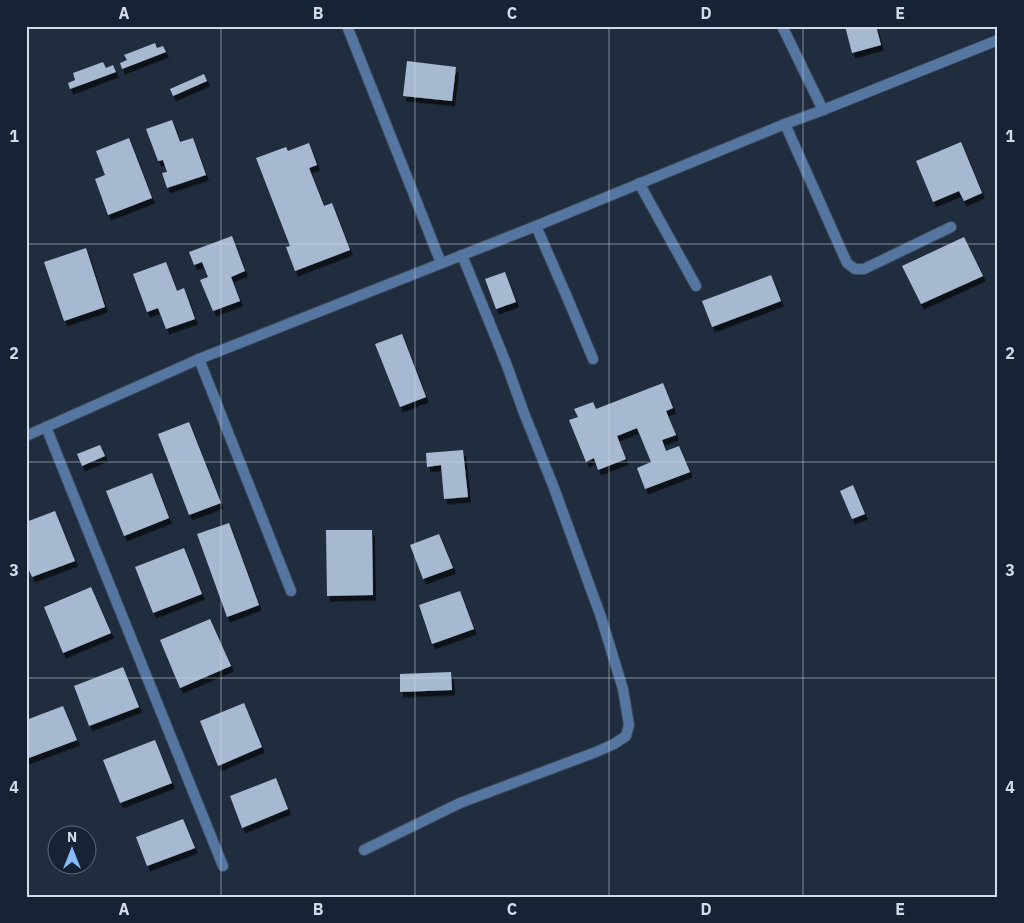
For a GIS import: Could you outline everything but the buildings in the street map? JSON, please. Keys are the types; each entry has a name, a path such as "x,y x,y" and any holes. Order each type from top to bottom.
{"street":[{"path":"347,26 441,263"},
{"path":"782,26 823,110"},
{"path":"26,436 199,359 998,40"},
{"path":"785,124 847,263 855,269 864,269 952,227"},
{"path":"639,184 696,286"},
{"path":"536,226 568,296 593,359"},
{"path":"364,850 460,803 614,744 626,736 629,725 623,689 601,617 554,488 462,255"},
{"path":"199,359 291,591"},
{"path":"46,428 223,866"}]}
